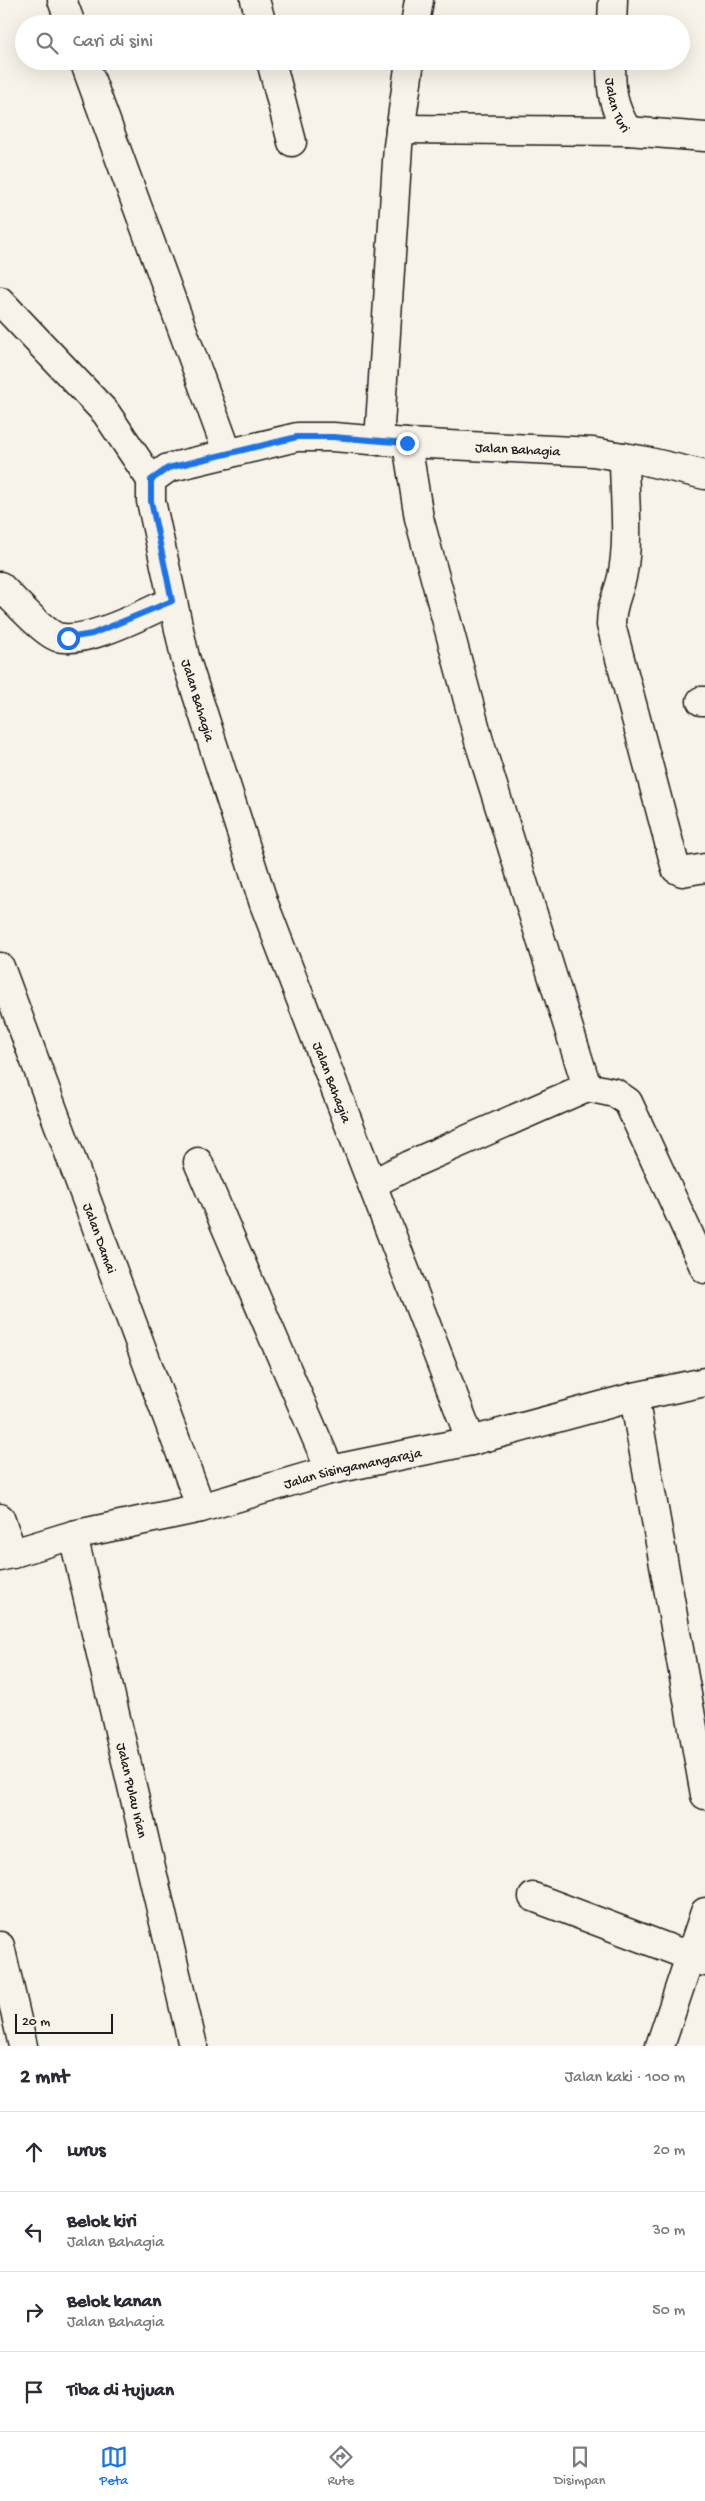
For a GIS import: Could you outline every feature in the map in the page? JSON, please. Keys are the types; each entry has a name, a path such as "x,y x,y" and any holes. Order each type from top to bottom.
{"main road":[{"path":"62,0 67,15"},
{"path":"255,0 259,15"},
{"path":"416,15 419,0"},
{"path":"612,15 613,0"},
{"path":"87,70 228,454"},
{"path":"273,70 292,142"},
{"path":"379,441 400,129 409,70"},
{"name":"Jalan Turi","path":"611,70 611,93 620,118 628,131 705,137"},
{"path":"400,129 628,131"},
{"path":"0,301 106,413 151,480"},
{"name":"Jalan Bahagia","path":"471,1441 264,904 185,657 151,501 151,480 168,468 297,437 593,452 705,475"},
{"path":"407,443 419,518 479,741 587,1087"},
{"path":"624,457 625,547 622,577 611,607 611,625 676,868 682,872 705,868"},
{"path":"0,586 45,629 56,636 68,638 92,634 172,601"},
{"name":"Jalan Damai","path":"0,967 201,1508"},
{"path":"372,1184 409,1165 587,1087 616,1093 628,1102 705,1269"},
{"path":"198,1162 330,1470"},
{"name":"Jalan Sisingamangaraja","path":"7,1556 73,1535 201,1508 330,1470 471,1441 634,1397 705,1382"},
{"path":"634,1397 705,1795"},
{"path":"0,1518 7,1556"},
{"name":"Jalan Pulau Irian","path":"73,1535 193,2046"},
{"path":"533,1897 697,1959"},
{"path":"660,2046 697,1959 705,1912"},
{"path":"0,1946 23,2046"}],"route":[{"path":"68,638 92,634 172,601 151,501 151,480 168,468 297,437 333,437 407,443"}]}
